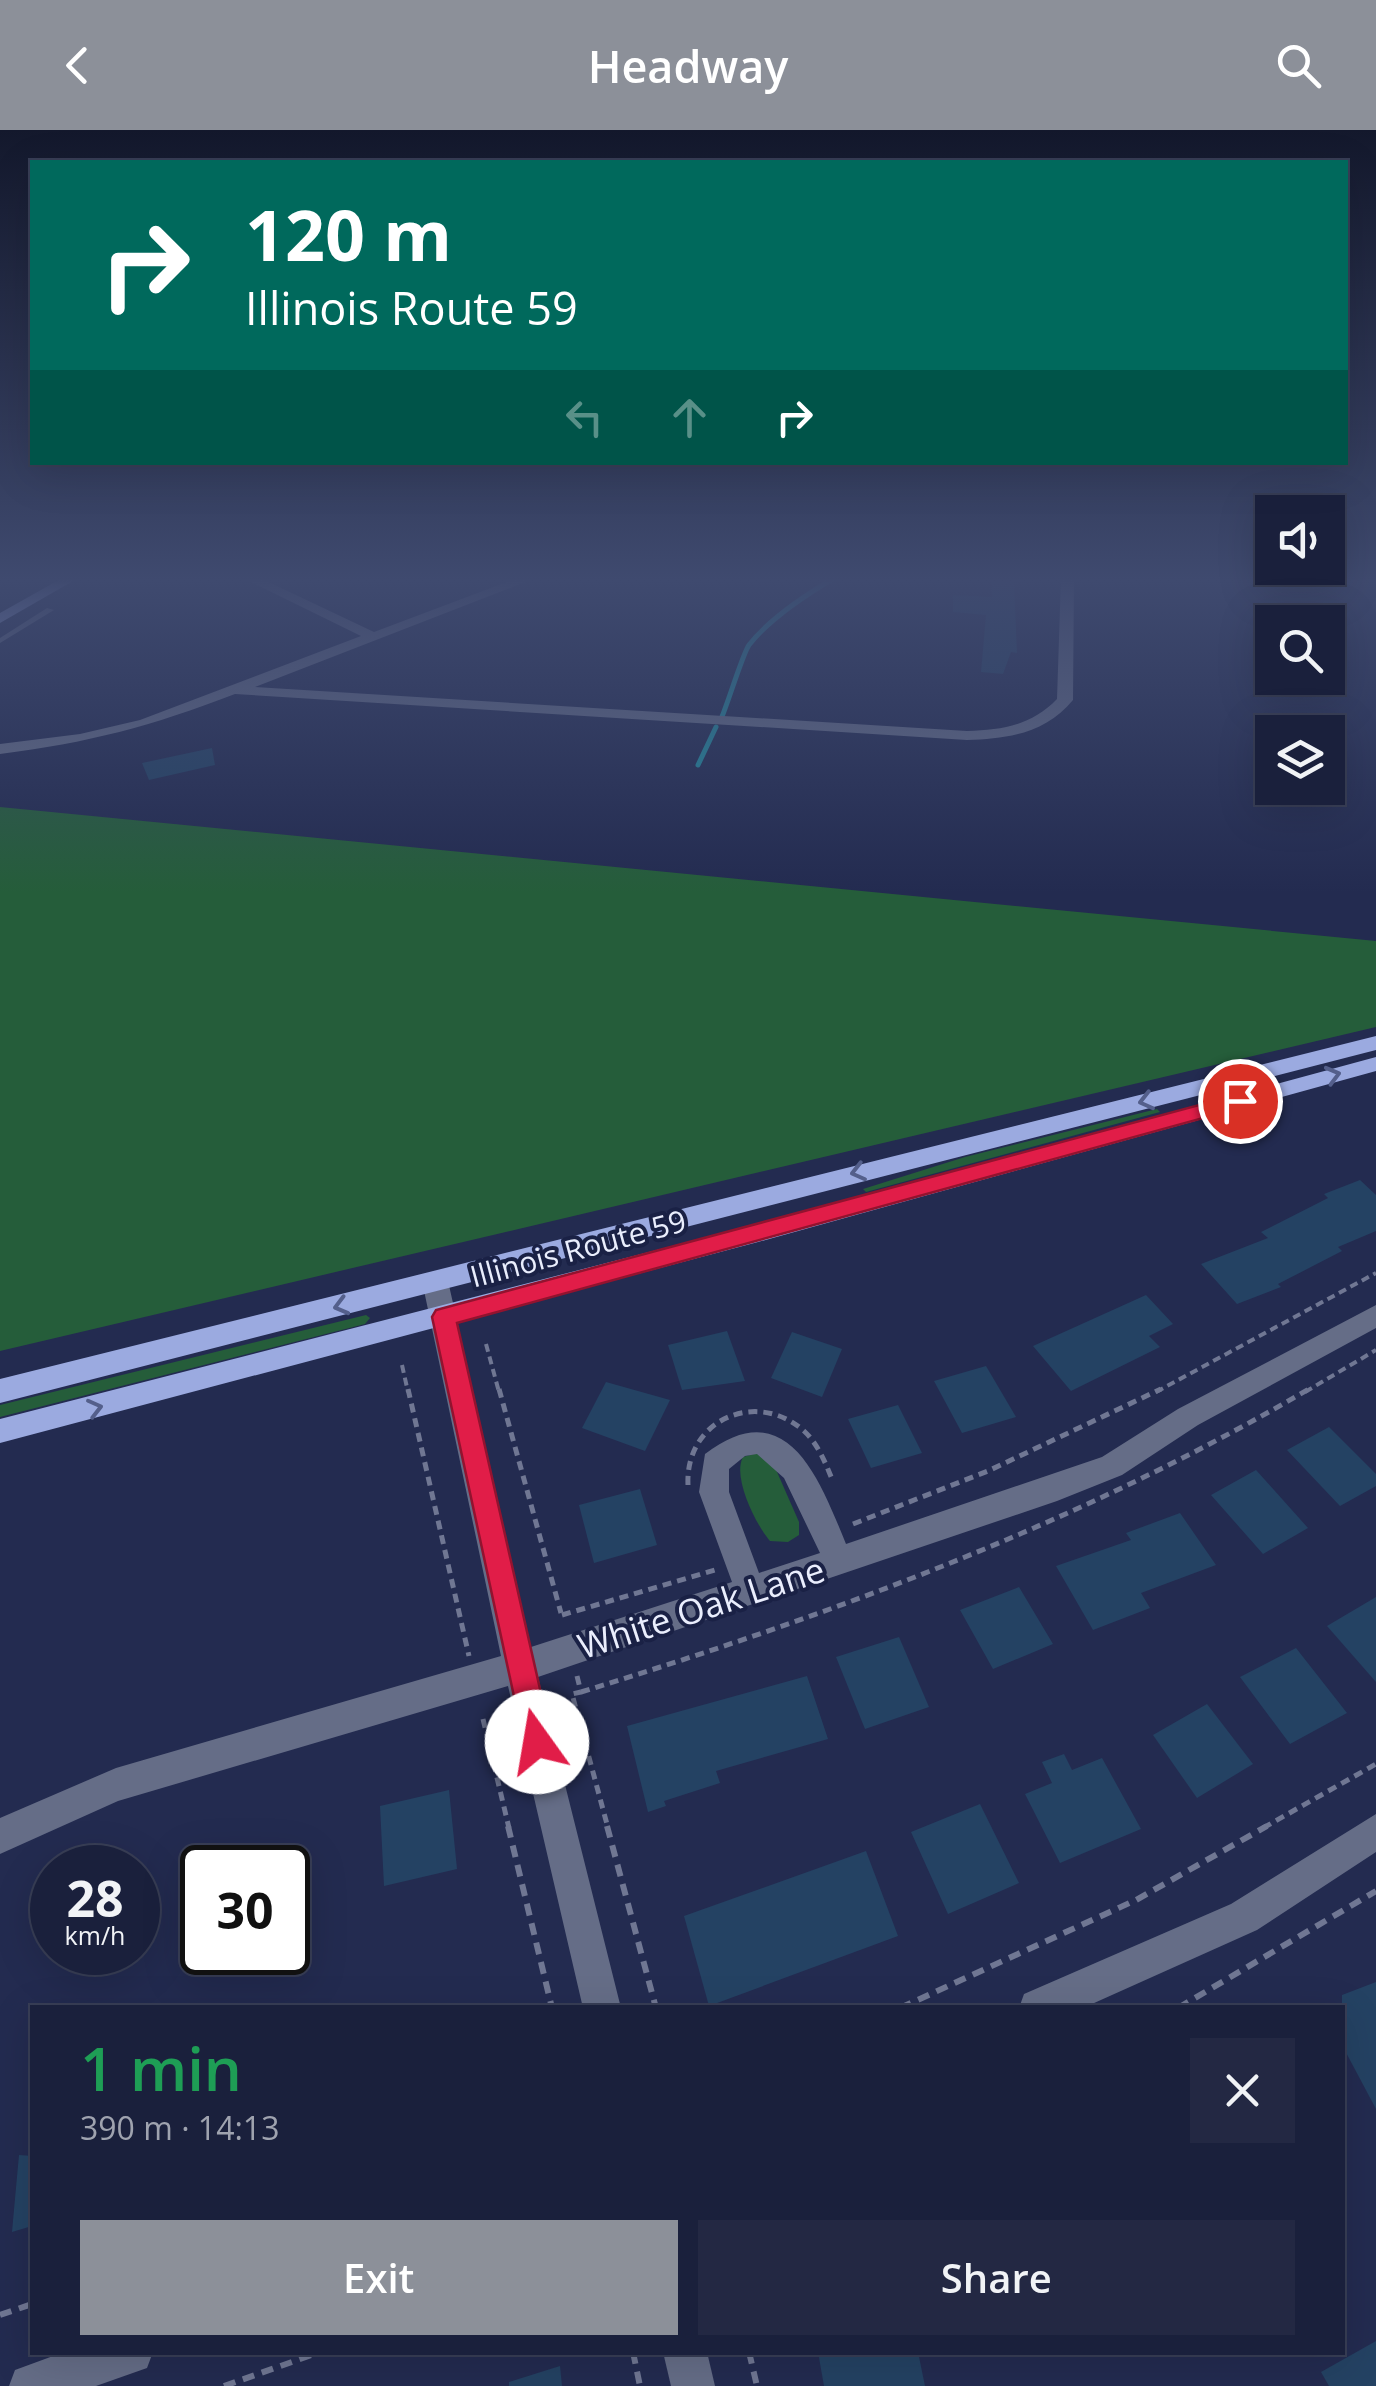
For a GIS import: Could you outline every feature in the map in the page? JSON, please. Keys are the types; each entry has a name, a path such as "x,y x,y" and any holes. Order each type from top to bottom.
{"main road":[{"name":"Illinois Route 59","path":"0,1391 1376,1043"},
{"name":"Illinois Route 59","path":"0,1431 444,1317 1376,1064"}],"street":[{"path":"0,749 115,732 256,682"},
{"path":"237,690 972,736 1039,723 1062,705 1068,682"},
{"path":"436,1281 519,1666 601,2005"},
{"name":"White Oak Lane","path":"0,1836 116,1785 519,1666 1112,1466 1188,1417 1376,1316"},
{"path":"750,1590 714,1492 715,1463 728,1449 747,1444 769,1446 789,1456 838,1561"},
{"path":"1045,2005 1244,1918 1376,1832"},
{"path":"35,2385 122,2355"},
{"path":"686,2355 693,2386"}],"path":[{"path":"845,1508 853,1524 1042,1448 1143,1400 1376,1274"},
{"path":"486,1344 564,1628"},
{"path":"402,1365 470,1661"},
{"path":"688,1487 686,1466 700,1434 729,1416 754,1411 801,1428 822,1456 837,1490"},
{"path":"562,1615 720,1568"},
{"path":"577,1674 581,1692 572,1694 655,2005"},
{"path":"483,1718 551,2005"},
{"path":"907,2005 1136,1900 1376,1764"},
{"path":"1183,2005 1376,1891"},
{"path":"0,2315 30,2305"},
{"path":"224,2386 312,2355"},
{"path":"634,2355 640,2386"},
{"path":"750,2355 756,2386"}],"green space":[{"path":"0,807 1376,941 1376,1027 0,1351"},
{"path":"1157,1109 1160,1112 866,1192 863,1189 965,1157"},
{"path":"366,1315 370,1318 365,1324 0,1417 0,1405"},
{"path":"761,1452 770,1456 799,1522 799,1535 788,1542 770,1541 752,1513 743,1488 743,1457"}],"building":[{"path":"212,748 215,765 149,780 142,763"},
{"path":"1360,1180 1376,1195 1376,1231 1338,1247 1342,1251 1278,1284 1281,1287 1237,1304 1201,1264 1268,1238 1261,1232 1328,1198 1324,1194"},
{"path":"1146,1295 1173,1324 1149,1336 1160,1347 1071,1391 1033,1346"},
{"path":"727,1331 745,1381 682,1390 668,1345"},
{"path":"792,1332 842,1349 822,1397 771,1378"},
{"path":"986,1366 1016,1417 962,1433 934,1381"},
{"path":"606,1382 670,1400 645,1451 582,1428"},
{"path":"898,1405 922,1453 871,1468 848,1419"},
{"path":"1329,1427 1376,1474 1376,1486 1340,1506 1287,1450"},
{"path":"1256,1470 1308,1528 1263,1554 1211,1495"},
{"path":"640,1489 657,1545 594,1563 579,1505"},
{"path":"1180,1513 1216,1565 1141,1593 1150,1608 1093,1630 1056,1566 1131,1540 1126,1533"},
{"path":"1019,1587 1053,1644 993,1669 960,1610"},
{"path":"1376,1597 1376,1682 1327,1626"},
{"path":"899,1637 929,1707 865,1729 836,1657"},
{"path":"1296,1648 1347,1713 1290,1744 1240,1677"},
{"path":"807,1676 828,1739 716,1771 720,1783 664,1801 666,1806 648,1812 627,1726"},
{"path":"1207,1704 1253,1764 1197,1798 1153,1735"},
{"path":"1064,1754 1072,1770 1102,1758 1141,1829 1060,1863 1025,1794 1052,1783 1042,1762"},
{"path":"449,1790 457,1869 384,1886 380,1806"},
{"path":"980,1804 1019,1883 948,1914 911,1832"},
{"path":"866,1851 898,1936 709,2005 684,1916"},
{"path":"1376,1982 1376,2109 1345,2051 1342,1995"},
{"path":"19,2155 30,2156 30,2227 12,2232"},
{"path":"1376,2341 1376,2386 1329,2386 1321,2372"},
{"path":"819,2355 919,2355 925,2386 824,2386"},
{"path":"560,2366 562,2386 509,2386 509,2382"}],"waterway":[{"path":"721,719 734,682"},
{"path":"698,765 716,727"}],"route":[{"path":"537,1742 444,1317 1240,1101"}]}
